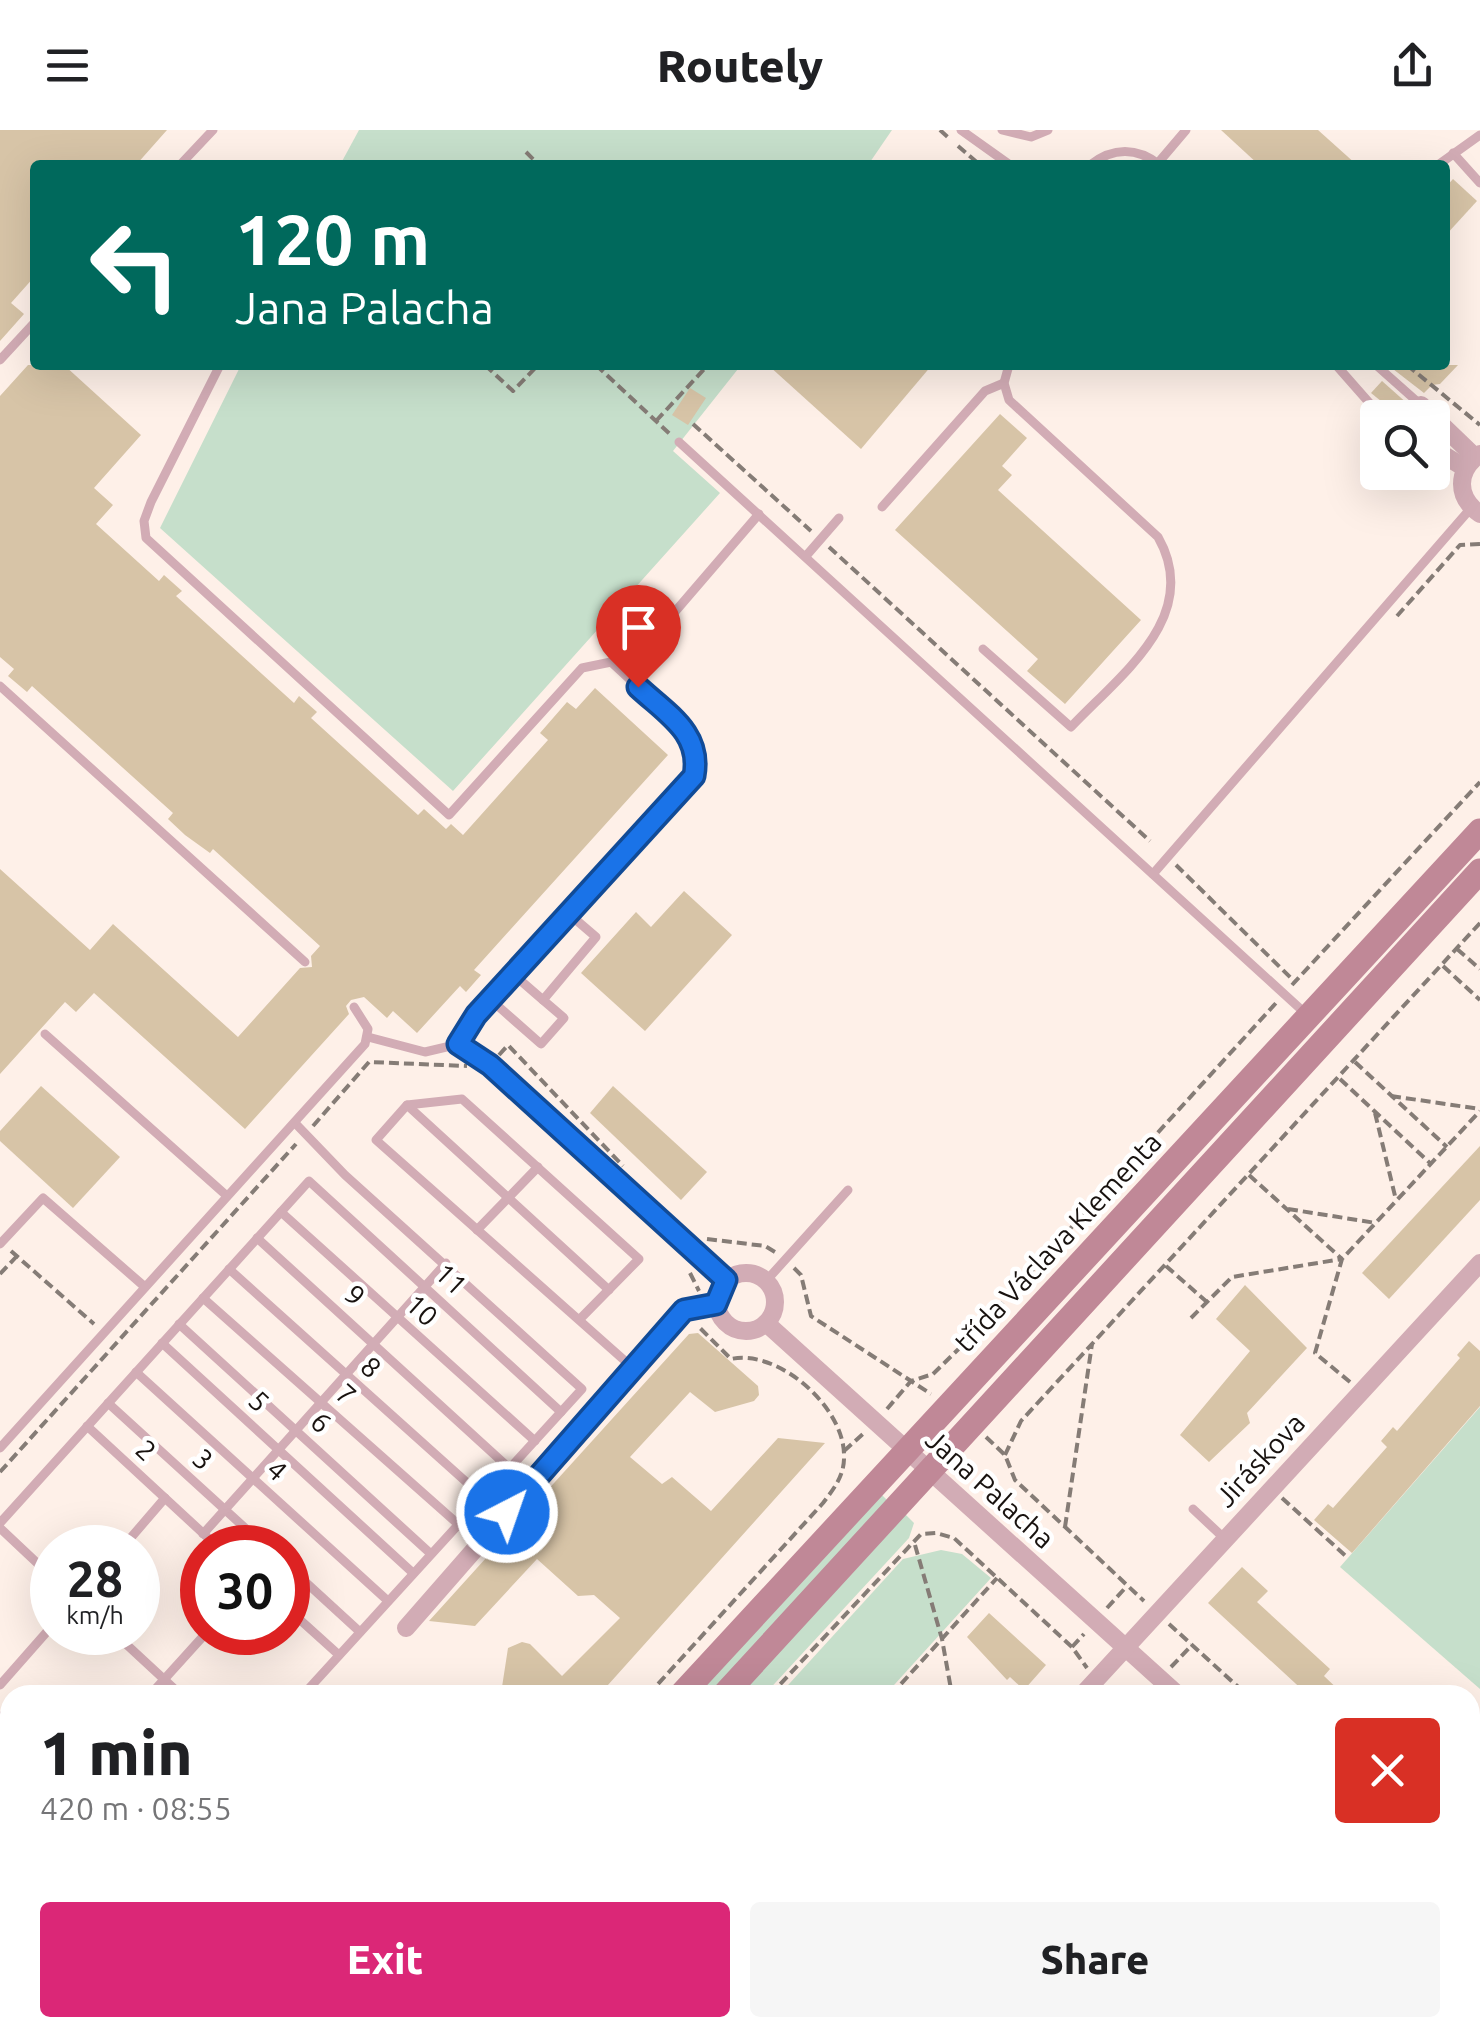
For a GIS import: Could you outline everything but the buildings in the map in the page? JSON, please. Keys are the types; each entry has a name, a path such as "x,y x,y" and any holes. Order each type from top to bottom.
{"street":[{"path":"1450,432 1473,460 1461,489 1476,510"},
{"name":"třída Václava Klementa","path":"691,1685 1480,831"},
{"name":"třída Václava Klementa","path":"733,1685 1480,871"},
{"path":"678,1236 703,1246 726,1280"},
{"name":"Jiráskova","path":"1091,1685 1480,1263"},
{"path":"406,1628 684,1310 708,1305 726,1280 742,1273 766,1281 775,1298 766,1323 750,1331 732,1327 708,1305"},
{"name":"Jana Palacha","path":"766,1323 1168,1685"}],"lane":[{"path":"185,160 212,130"},
{"path":"961,130 1003,160"},
{"path":"1002,130 1031,137 1048,130"},
{"path":"1162,160 1186,130"},
{"path":"1444,160 1480,135"},
{"path":"1097,160 1125,150 1149,160"},
{"path":"1453,153 1480,183"},
{"path":"0,360 30,327"},
{"path":"217,370 151,502 144,522 146,538 449,815 582,668 602,661 611,662 692,737 698,755 694,776 512,974 458,1044 425,1052 368,1036"},
{"path":"982,649 1071,727 1160,629 1173,588 1169,562 1158,537 1009,400 1004,383 1008,370"},
{"path":"1340,370 1367,400"},
{"path":"1381,370 1414,400"},
{"path":"882,507 985,391 1004,383"},
{"path":"679,442 1308,1016"},
{"path":"1153,874 1476,510"},
{"path":"661,628 759,514"},
{"path":"806,556 839,518"},
{"path":"0,686 305,962"},
{"path":"542,1000 596,938 568,914"},
{"path":"490,999 541,1044 564,1018 512,974"},
{"path":"354,1007 364,1020 368,1036"},
{"path":"44,1034 227,1196"},
{"path":"0,1448 296,1123 368,1036"},
{"path":"458,1044 490,1065 678,1236"},
{"path":"579,1320 639,1259 462,1098 408,1105 376,1140 633,1368"},
{"path":"408,1105 609,1290"},
{"path":"296,1123 345,1175 582,1389 312,1685"},
{"path":"477,1230 538,1167"},
{"name":"11","path":"280,1212 309,1181 561,1412"},
{"path":"766,1281 848,1190"},
{"path":"1,1243 43,1198 145,1287"},
{"path":"30,1555 0,1526 280,1212"},
{"name":"10","path":"280,1212 535,1440"},
{"name":"9","path":"257,1238 509,1468"},
{"path":"212,1525 446,1263"},
{"name":"8","path":"229,1269 483,1497"},
{"name":"7","path":"203,1298 458,1524"},
{"name":"6","path":"179,1324 432,1554"},
{"name":"5","path":"162,1343 413,1573"},
{"name":"4","path":"136,1372 388,1601"},
{"name":"3","path":"108,1403 242,1525"},
{"name":"2","path":"87,1426 194,1525"},
{"path":"142,1525 165,1498"},
{"path":"1193,1509 1225,1539"},
{"path":"310,1586 360,1632"},
{"path":"310,1629 339,1655"},
{"path":"0,1685 30,1651"},
{"path":"137,1655 170,1685"},
{"path":"159,1685 186,1655"}],"path":[{"path":"526,152 534,160"},
{"path":"490,370 513,391 533,370"},
{"path":"601,370 679,442"},
{"path":"656,421 703,370"},
{"path":"1413,370 1480,426"},
{"path":"693,424 1150,841"},
{"path":"1389,625 1460,545 1480,544"},
{"path":"678,1236 703,1246 765,1246 801,1275 811,1316 911,1381 933,1374 1480,782"},
{"path":"1177,856 1176,868 1295,982"},
{"path":"1236,1685 1015,1480 1005,1455 1022,1421 1480,923"},
{"path":"1457,948 1480,969"},
{"path":"1442,965 1480,1000"},
{"path":"1354,1061 1447,1147"},
{"path":"1338,1078 1431,1164"},
{"path":"1391,1096 1480,1110"},
{"path":"1361,1391 1316,1353 1342,1259 1480,1110"},
{"path":"1376,1113 1396,1201"},
{"path":"1248,1174 1342,1259"},
{"path":"1288,1209 1376,1223"},
{"path":"1,1243 116,1344"},
{"path":"657,1685 823,1503 842,1475 844,1451 827,1410 780,1365 746,1356 732,1359 698,1329 708,1305 685,1265 703,1246"},
{"path":"0,1274 17,1256"},
{"path":"1191,1318 1232,1277 1342,1259"},
{"path":"1165,1264 1207,1302"},
{"path":"1065,1527 1093,1342"},
{"path":"1271,1488 1348,1558"},
{"path":"779,1685 921,1534 936,1532 954,1538 1072,1647 1096,1680"},
{"path":"914,1542 942,1640 950,1685"},
{"path":"900,1685 997,1578"},
{"path":"1170,1667 1192,1645"}],"green space":[{"path":"359,130 892,130 871,160 343,160"},
{"path":"239,370 737,370 673,451 720,493 453,791 160,528"},
{"path":"1480,1407 1480,1685 1340,1567"},
{"path":"882,1495 888,1501 718,1685 706,1685"},
{"path":"903,1512 914,1523 909,1538 773,1685 745,1685"},
{"path":"941,1550 962,1554 991,1578 894,1685 788,1685 903,1559"}],"route":[{"path":"507,1512 684,1310 716,1304 726,1280 490,1065 458,1044 476,1015 694,776 698,755 692,737 638,687"}]}
